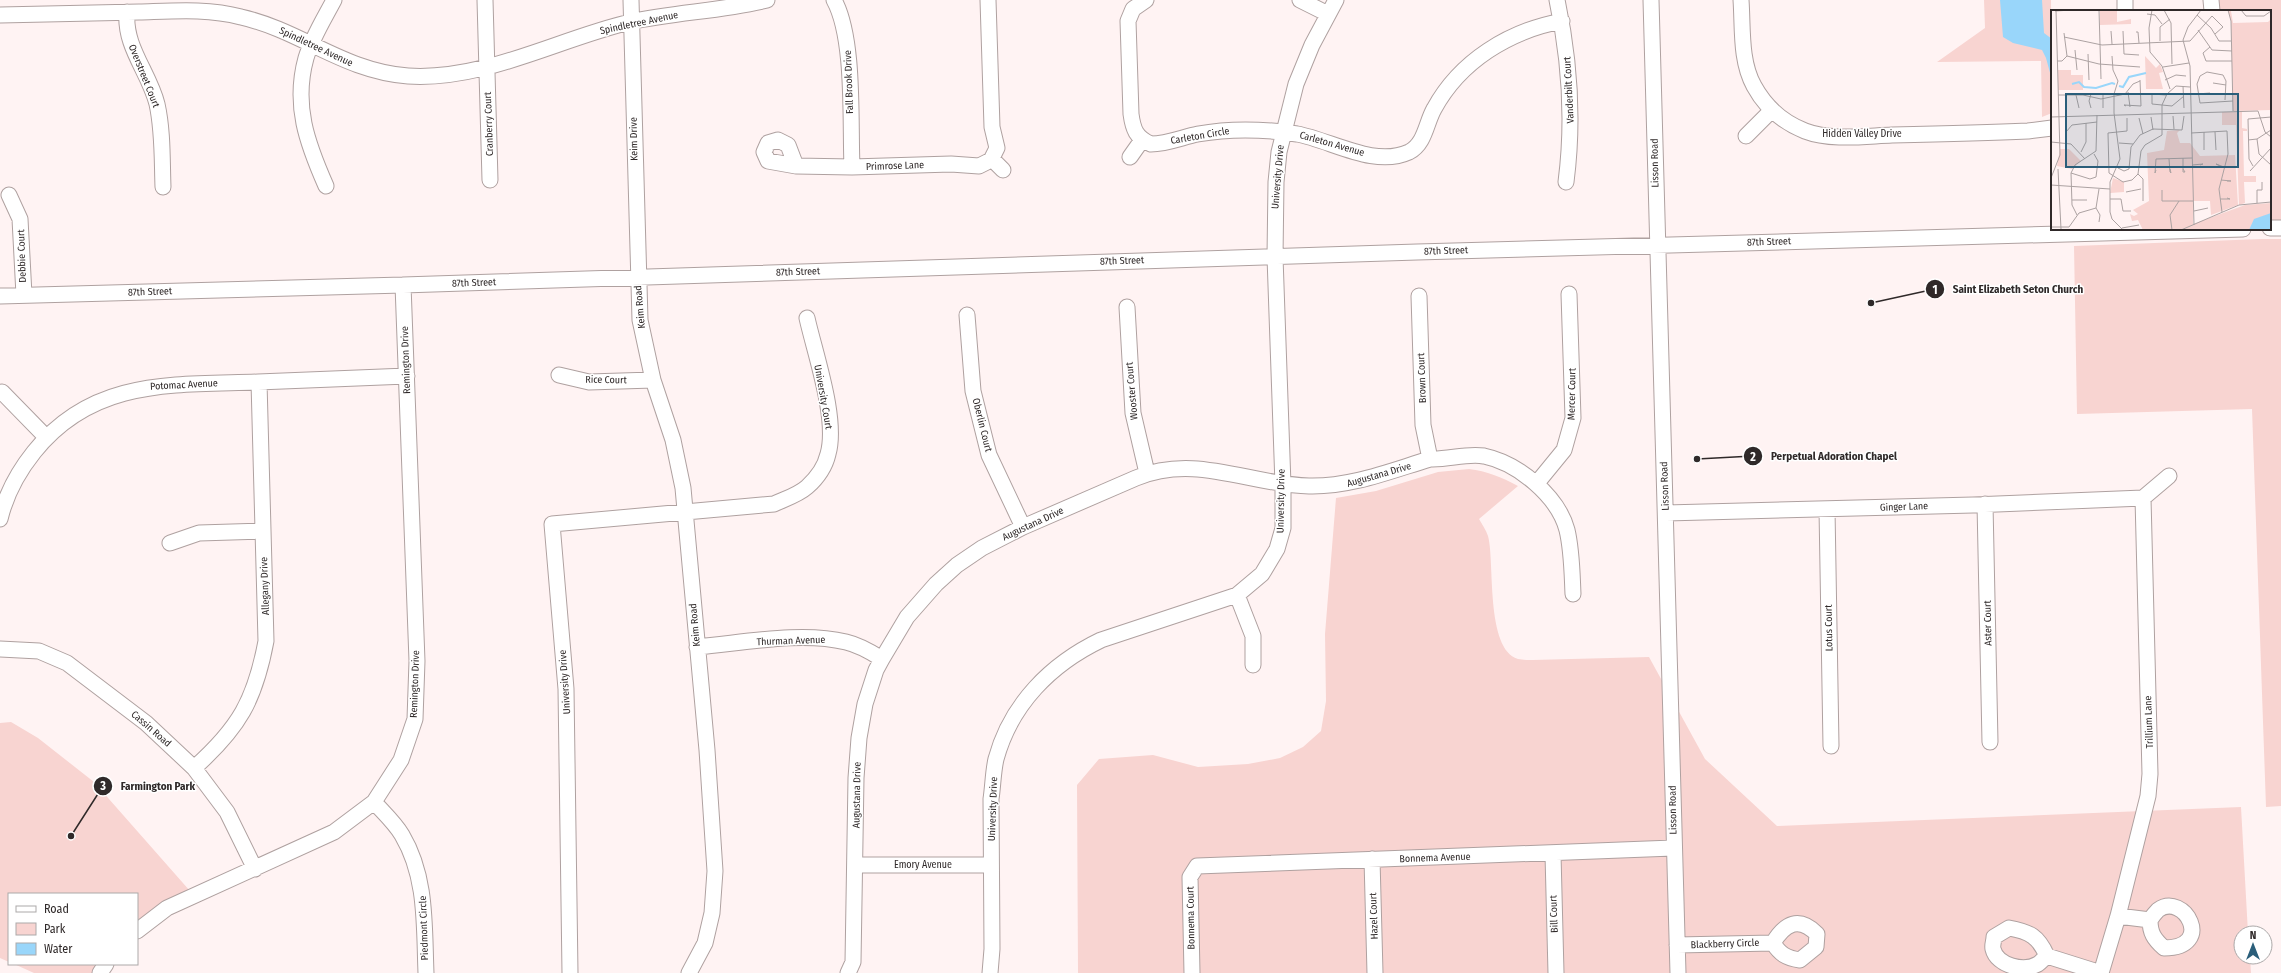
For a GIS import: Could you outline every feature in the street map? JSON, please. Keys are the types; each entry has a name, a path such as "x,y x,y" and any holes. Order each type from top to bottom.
{"street":[{"path":"326,186 314,158 304,127 302,87 305,63 311,45 334,0"},
{"name":"Cranberry Court","path":"485,0 490,180"},
{"name":"Keim Drive","path":"631,0 638,277"},
{"name":"Spindletree Avenue","path":"0,15 186,11 222,12 271,26 338,58 362,67 408,76 450,75 487,68 585,35 631,22 767,0"},
{"name":"Fall Brook Drive","path":"834,0 842,18 847,40 852,167"},
{"path":"988,0 992,126 997,148 992,159 1003,170"},
{"path":"1300,0 1328,14"},
{"name":"University Drive","path":"990,973 992,949 991,799 996,759 1018,710 1045,675 1062,662 1101,640 1237,595 1262,574 1277,549 1283,528 1283,485 1275,257 1276,182 1283,132 1289,107 1303,65 1336,0"},
{"name":"Vanderbilt Court","path":"1557,0 1567,50 1571,106 1566,182"},
{"name":"Lisson Road","path":"1651,0 1666,513 1673,848 1678,973"},
{"name":"Hidden Valley Drive","path":"1741,0 1744,51 1747,68 1754,86 1771,111 1783,120 1805,131 1826,136 2028,131 2051,128"},
{"path":"2124,0 2125,10"},
{"path":"2211,0 2212,10"},
{"path":"1130,157 1142,140 1134,131 1130,114 1128,21 1138,2"},
{"name":"Overstreet Court","path":"127,12 127,30 130,42 151,88 159,113 163,187"},
{"name":"Carleton Avenue","path":"1283,132 1319,139 1360,154 1373,156 1395,155 1408,152 1418,145 1438,101 1464,69 1481,55 1513,36 1538,27 1562,22"},
{"path":"1746,136 1771,111"},
{"name":"Carleton Circle","path":"1142,140 1151,144 1156,144 1197,134 1222,131 1261,130 1283,132"},
{"name":"Primrose Lane","path":"796,166 852,167 950,164 979,166 992,159"},
{"name":"Debbie Court","path":"9,195 20,219 24,295"},
{"name":"87th Street","path":"0,296 2183,230"},
{"name":"Keim Road","path":"638,277 640,320 653,380 678,463 686,514 715,871 712,913 705,943 689,973"},
{"name":"Remington Drive","path":"138,930 167,908 334,832 374,802 401,760 415,720 417,661 403,285"},
{"name":"Mercer Court","path":"1536,483 1564,450 1573,418 1569,294"},
{"name":"Brown Court","path":"1419,296 1423,425 1430,460"},
{"name":"Wooster Court","path":"1127,307 1132,408 1138,441 1148,473"},
{"name":"Oberlin Court","path":"967,315 973,391 989,455 1023,527"},
{"name":"University Court","path":"686,514 774,504 798,494 818,475 828,455 830,428 826,398 807,318"},
{"name":"Rice Court","path":"559,375 589,382 653,380"},
{"name":"Potomac Avenue","path":"0,519 9,492 16,478 46,437 82,409 120,393 168,384 407,376"},
{"name":"Allegany Drive","path":"194,768 218,747 231,731 252,696 258,678 266,641 267,623 259,382"},
{"path":"2,392 46,437"},
{"name":"Augustana Drive","path":"848,973 853,962 856,865 856,778 859,738 865,704 876,670 907,617 936,584 957,565 982,548 1023,527 1148,473 1179,469 1210,469 1283,485 1344,485 1430,460 1442,460 1462,456 1484,456 1511,467 1536,483 1550,499 1566,529 1573,594"},
{"path":"2143,498 2169,476"},
{"name":"Ginger Lane","path":"1666,513 2143,498"},
{"name":"Trillium Lane","path":"2101,973 2118,916 2148,796 2150,774 2143,498"},
{"name":"Aster Court","path":"1985,504 1990,742"},
{"name":"Lotus Court","path":"1827,509 1830,746"},
{"name":"University Drive","path":"570,973 566,689 552,524 686,514"},
{"path":"170,543 199,533 263,531"},
{"path":"1237,595 1253,636 1253,665"},
{"name":"Thurman Avenue","path":"697,647 784,639 830,639 848,642 882,659"},
{"name":"Cassin Road","path":"0,649 39,651 67,663 146,723 194,768 228,812 255,869"},
{"name":"Piedmont Circle","path":"374,802 401,834 415,862 423,893 426,973"},
{"name":"Bonnema Avenue","path":"1197,866 1553,854 1673,848"},
{"name":"Bill Court","path":"1553,854 1556,973"},
{"name":"Hazel Court","path":"1372,860 1376,973"},
{"name":"Emory Avenue","path":"856,865 991,865"},
{"name":"Bonnema Court","path":"1192,973 1190,877 1197,866"},
{"path":"2118,916 2150,920"},
{"name":"Blackberry Circle","path":"1677,945 1773,942"},
{"path":"2047,956 2101,973"}],"green space":[{"path":"1984,0 2051,0 2051,113 2042,117 2041,61 1937,62 1985,28"},
{"path":"2211,0 2281,0 2281,220 2271,221 2271,10 2212,10"},
{"path":"2281,239 2281,806 2266,807 2252,409 2077,414 2074,246"},
{"path":"1469,469 1482,471 1518,486 1479,519 1488,536 1490,548 1493,603 1496,622 1500,639 1508,652 1518,659 1528,660 1649,657 1705,759 1777,826 2241,807 2248,925 2233,925 2233,965 2250,965 2251,973 1078,973 1077,785 1099,759 1153,755 1198,767 1248,764 1280,758 1303,747 1321,731 1326,701 1325,634 1336,498 1376,491 1438,472"},
{"path":"11,722 38,738 94,782 190,891 138,922 138,893 8,893 8,962 0,958 0,723"},
{"path":"16,965 99,965 93,973 34,973"}],"water":[{"path":"2000,0 2042,0 2044,33 2051,38 2051,76 2042,50 2013,43 2003,37"}],"place":[{"name":"Saint Elizabeth Seton Church","path":"1871,303"},
{"name":"Perpetual Adoration Chapel","path":"1697,459"},
{"name":"Farmington Park","path":"71,836"}]}
